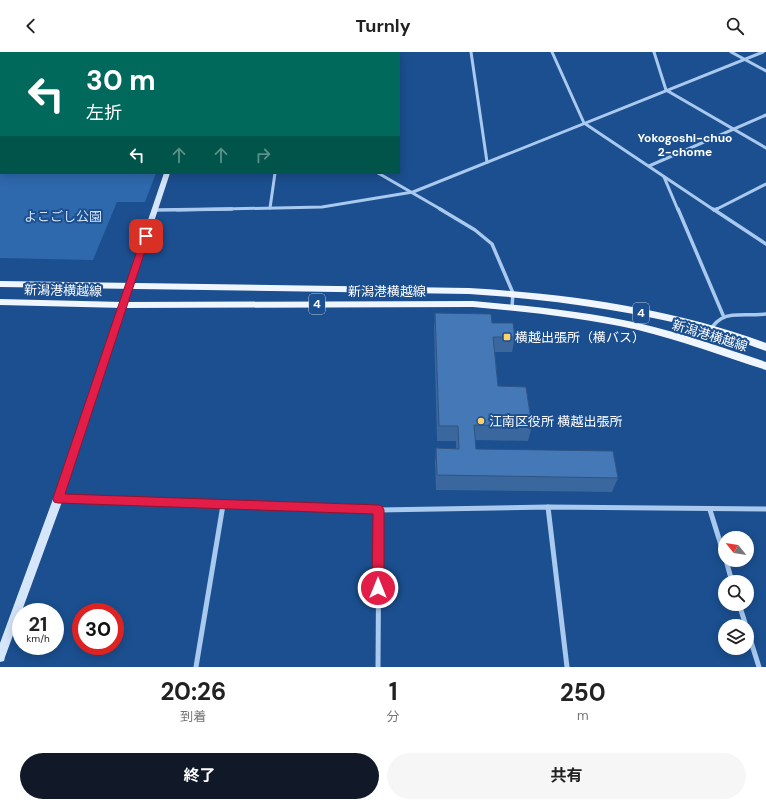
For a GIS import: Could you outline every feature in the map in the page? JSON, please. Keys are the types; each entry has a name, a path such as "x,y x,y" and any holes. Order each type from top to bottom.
{"main road":[{"name":"新潟港横越線","path":"0,284 469,291 513,293 609,306 709,328 766,347"},
{"name":"新潟港横越線","path":"0,302 123,305 473,304 512,307 621,324 701,344 766,366"}],"street":[{"path":"298,52 318,52"},
{"path":"471,52 487,162"},
{"path":"552,52 584,123 766,244"},
{"path":"654,52 666,90 766,148"},
{"path":"731,52 747,59 766,71"},
{"path":"155,210 322,207 413,192 762,52"},
{"path":"649,166 766,115"},
{"path":"0,657 58,498 167,174"},
{"path":"270,208 275,174"},
{"path":"380,174 476,230 492,244 513,293 512,307"},
{"path":"664,176 723,316"},
{"path":"714,210 766,184"},
{"path":"701,344 709,328 723,316 766,314"},
{"path":"58,498 379,510 548,508 710,510 766,509"},
{"path":"196,667 223,505"},
{"path":"548,508 568,667"},
{"path":"378,667 379,510"},
{"path":"710,510 718,536"},
{"path":"754,651 759,667"}],"green space":[{"name":"よこごし公園","path":"0,174 156,174 145,202 117,202 93,260 0,258"}],"building":[{"name":"江南区役所 横越出張所","path":"435,313 491,314 492,323 513,323 515,337 493,337 498,386 526,387 532,426 474,425 476,449 613,451 618,478 437,475 436,448 459,449 458,426 439,426"}],"place":[{"name":"横越出張所（横バス）","path":"507,337"},
{"name":"江南区役所 横越出張所","path":"481,421"}],"district":[{"name":"Yokogoshi-chuo 2-chome","path":"685,145"}],"route":[{"path":"146,236 58,498 379,510 378,588"}]}
